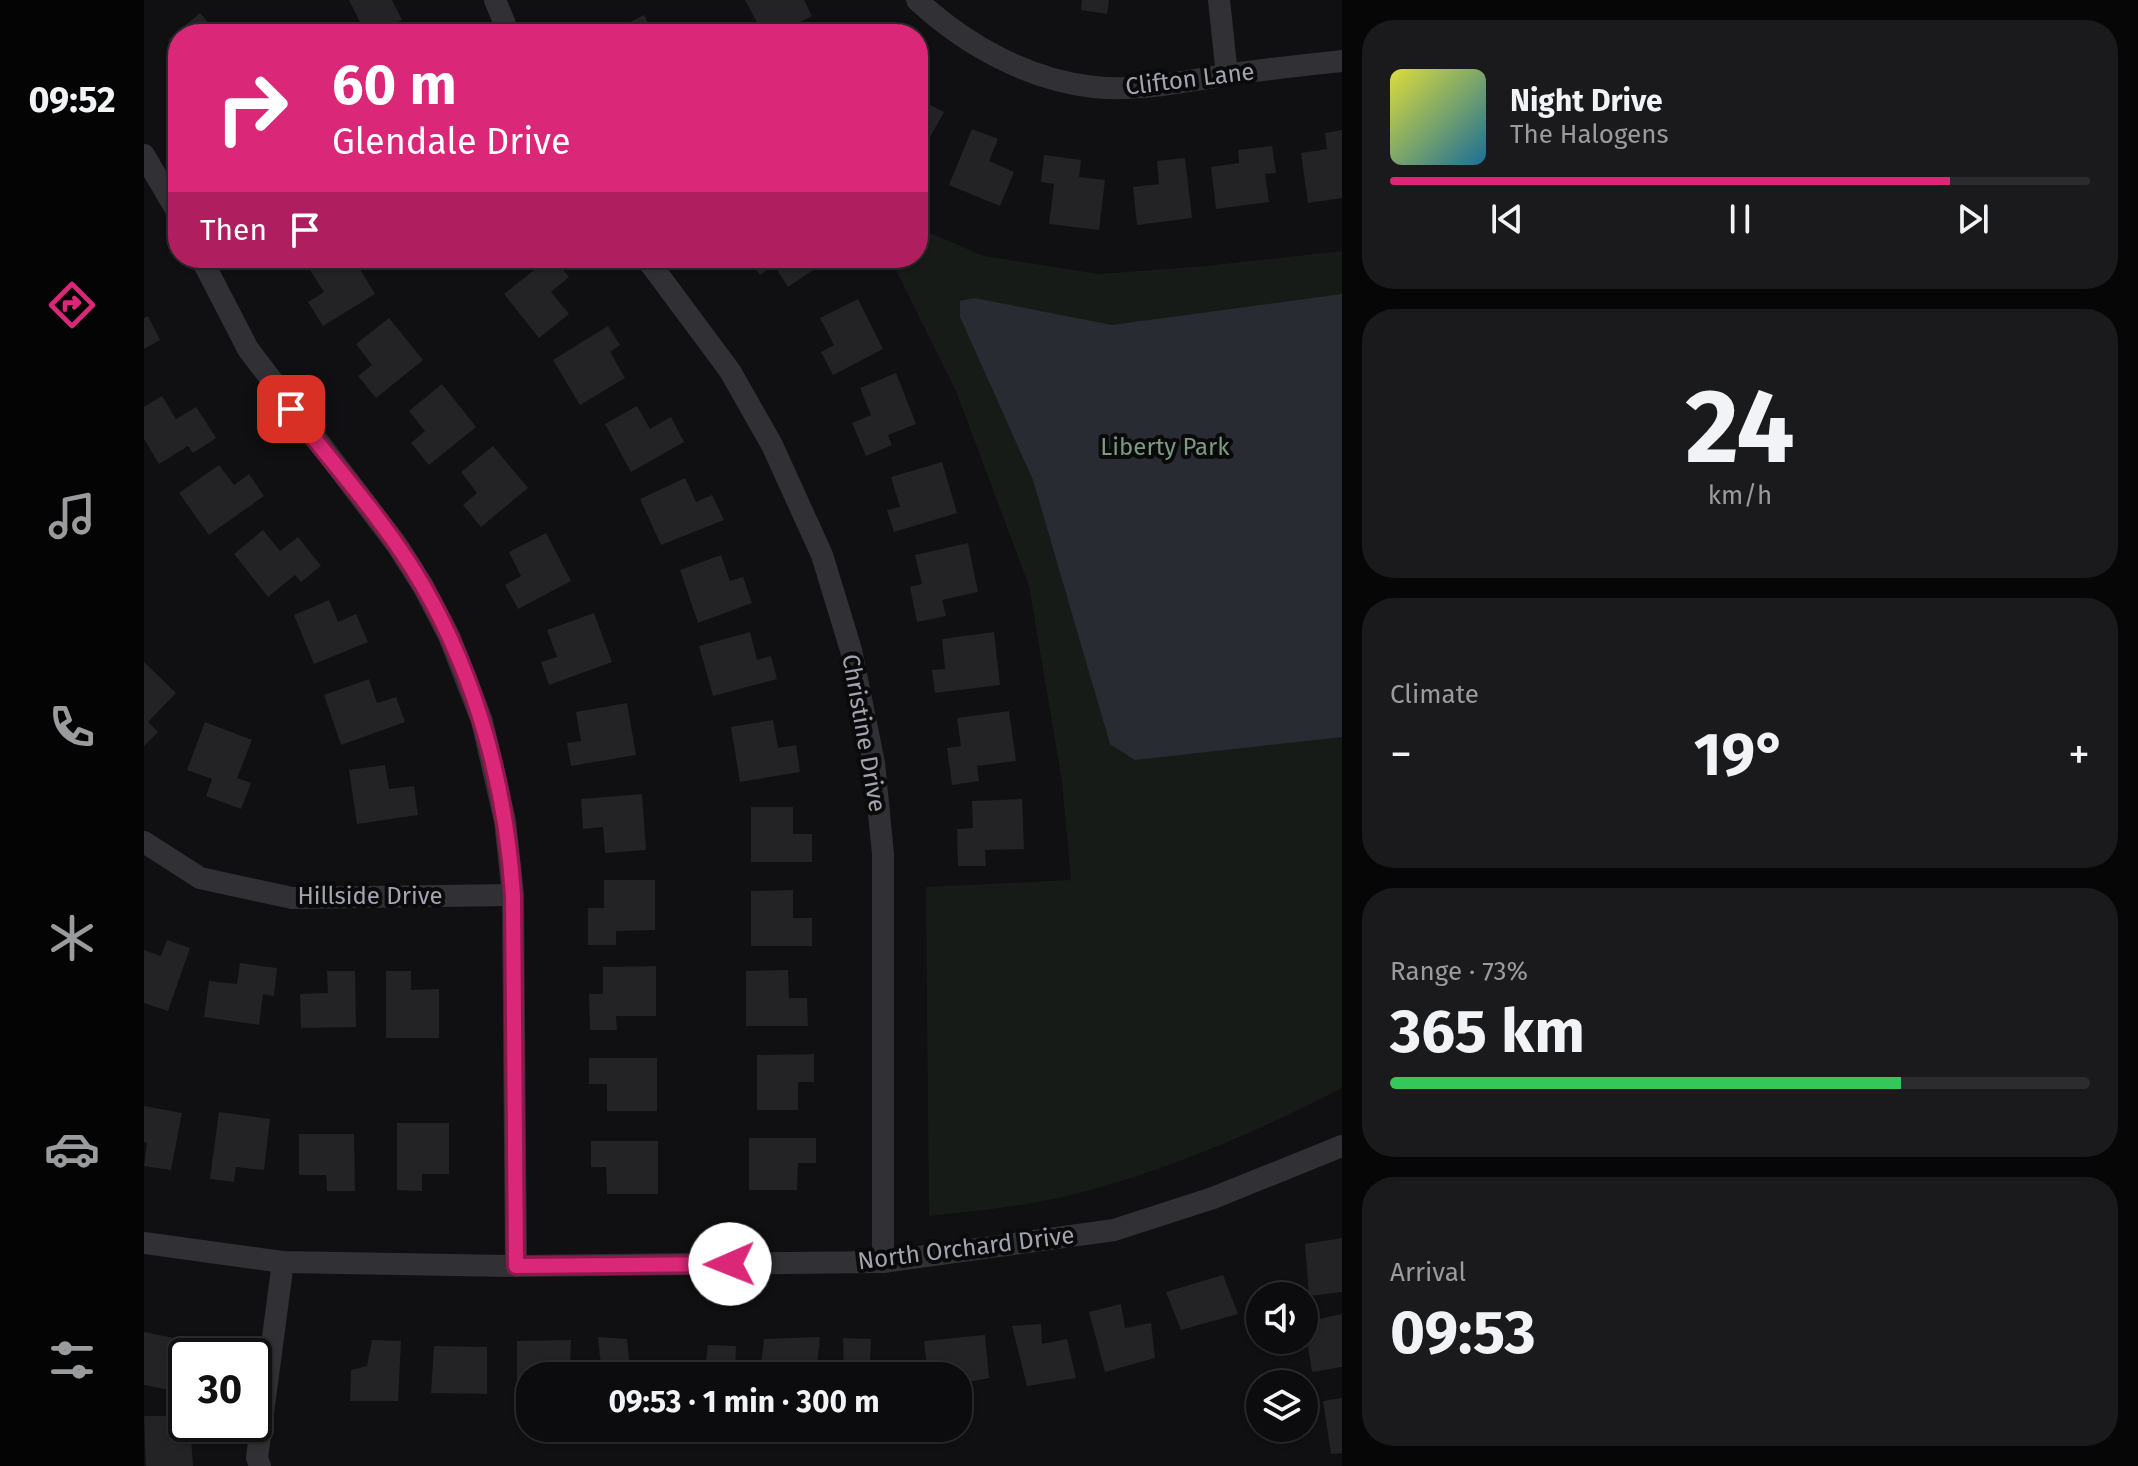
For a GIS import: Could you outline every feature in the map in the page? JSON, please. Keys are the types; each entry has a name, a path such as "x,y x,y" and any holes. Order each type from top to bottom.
{"street":[{"path":"495,0 505,24"},
{"name":"Clifton Lane","path":"917,0 950,29 1036,75 1094,87 1163,86 1342,61"},
{"path":"1219,0 1227,75"},
{"path":"144,155 168,196"},
{"path":"206,268 248,349 397,545 423,586 449,636 482,721 495,768 511,858 516,1266"},
{"name":"Christine Drive","path":"653,268 730,371 772,445 822,555 851,650 874,763 883,854 883,1262"},
{"name":"Hillside Drive","path":"144,842 200,878 292,898 513,895"},
{"name":"North Orchard Drive","path":"144,1243 283,1262 516,1266 883,1262 1114,1230 1213,1198 1342,1146"},
{"path":"260,1466 257,1458 283,1262"}],"green space":[{"name":"Liberty Park","path":"928,232 984,256 1099,274 1342,251 1342,1088 1277,1120 1144,1174 1039,1202 929,1216 926,887 1071,880 1062,782 1029,586 956,391 895,268 928,268"}],"shaded area":[{"path":"1342,294 1342,737 1135,760 1110,744 1033,480 960,317 960,301 974,298 1112,325"}],"building":[{"path":"349,0 392,0 402,20 394,24 361,24"},
{"path":"745,0 804,0 812,16 796,24 758,24"},
{"path":"1082,0 1109,0 1107,14 1081,10"},
{"path":"200,13 209,24 187,24"},
{"path":"644,15 649,24 626,24"},
{"path":"928,104 944,112 928,141"},
{"path":"972,129 998,139 989,161 1014,172 1000,206 949,185"},
{"path":"1342,130 1342,198 1308,203 1301,153 1327,149 1325,133"},
{"path":"1272,146 1276,173 1265,174 1269,202 1216,209 1211,167 1239,163 1238,150"},
{"path":"1044,155 1081,160 1079,177 1105,180 1099,230 1049,224 1054,184 1041,182"},
{"path":"1185,158 1192,218 1137,225 1133,187 1159,184 1157,161"},
{"path":"359,268 375,294 323,326 308,302 324,292 310,270"},
{"path":"536,268 561,268 569,277 551,292 569,314 539,338 504,294"},
{"path":"755,268 770,268 760,275"},
{"path":"776,268 816,268 788,287"},
{"path":"858,299 883,349 833,375 821,352 834,345 820,318"},
{"path":"148,316 160,340 144,349 144,318"},
{"path":"389,318 423,360 376,398 358,376 372,365 356,344"},
{"path":"608,326 620,345 610,352 625,378 580,405 553,360"},
{"path":"896,373 916,424 888,435 892,445 866,456 852,423 871,415 860,388"},
{"path":"442,384 476,427 429,465 411,443 425,431 409,411"},
{"path":"162,396 176,419 196,407 216,438 193,453 188,446 159,464 144,439 144,407"},
{"path":"637,406 650,429 671,417 684,442 631,472 605,424"},
{"path":"493,446 528,488 481,527 463,505 477,493 461,472"},
{"path":"942,462 957,513 894,532 887,510 900,507 891,477"},
{"path":"219,465 234,485 249,474 264,496 209,535 179,493"},
{"path":"685,478 696,502 712,495 724,520 661,545 640,499"},
{"path":"263,530 280,551 298,537 321,566 301,582 295,575 268,597 234,554"},
{"path":"546,533 571,581 518,609 505,585 521,576 509,552"},
{"path":"968,543 978,592 942,600 946,616 917,622 910,587 922,584 915,555"},
{"path":"721,555 730,581 743,577 752,603 698,623 680,570"},
{"path":"329,600 338,622 356,614 368,642 314,664 294,615"},
{"path":"594,613 612,662 549,685 541,662 557,657 547,630"},
{"path":"750,632 757,660 771,656 777,679 713,696 699,646"},
{"path":"994,632 1000,685 935,693 932,670 945,669 942,639"},
{"path":"144,662 176,693 148,722 158,732 144,746"},
{"path":"369,679 377,703 396,697 405,722 341,745 324,695"},
{"path":"627,703 636,755 571,766 567,743 581,741 576,712"},
{"path":"1009,711 1016,761 977,766 979,781 952,785 947,748 961,746 957,718"},
{"path":"773,720 778,748 796,745 800,772 740,782 731,727"},
{"path":"205,722 252,740 237,778 251,783 241,809 206,796 212,779 187,770"},
{"path":"385,765 389,789 414,786 418,815 357,824 349,770"},
{"path":"642,794 646,850 605,853 603,827 583,829 581,799"},
{"path":"1022,799 1024,849 985,850 986,866 958,866 957,829 973,828 972,801"},
{"path":"751,807 793,807 793,834 812,834 812,862 751,862"},
{"path":"604,880 655,880 655,930 616,931 616,945 588,945 588,908 604,908"},
{"path":"793,890 793,918 812,918 812,946 751,946 751,891"},
{"path":"167,940 190,948 168,1011 144,1003 144,950 161,956"},
{"path":"240,963 277,968 274,996 263,994 259,1025 204,1017 209,981 237,984"},
{"path":"656,966 656,1016 616,1016 617,1030 590,1030 589,994 603,994 603,967"},
{"path":"788,970 789,998 807,998 808,1026 746,1026 746,971"},
{"path":"327,971 355,971 356,1027 301,1028 300,994 328,993"},
{"path":"386,971 411,971 411,990 439,989 439,1038 386,1038"},
{"path":"814,1054 814,1082 798,1082 798,1110 757,1110 757,1055"},
{"path":"589,1058 657,1058 657,1111 607,1111 607,1084 589,1084"},
{"path":"144,1106 182,1113 171,1170 144,1166 147,1143 144,1142"},
{"path":"219,1112 270,1119 264,1170 236,1167 234,1182 210,1179"},
{"path":"397,1123 449,1123 449,1174 422,1174 422,1191 397,1190"},
{"path":"299,1134 354,1134 355,1191 327,1191 326,1175 299,1175"},
{"path":"749,1138 816,1138 816,1163 798,1163 797,1190 749,1190"},
{"path":"591,1141 658,1141 658,1194 607,1194 606,1167 591,1167"},
{"path":"1342,1238 1342,1292 1318,1295 1318,1282 1308,1282 1305,1244"},
{"path":"1223,1275 1238,1314 1181,1330 1166,1292"},
{"path":"1121,1304 1125,1328 1151,1323 1155,1358 1105,1372 1089,1312"},
{"path":"1342,1314 1342,1367 1312,1370 1309,1354 1318,1354 1318,1319"},
{"path":"1041,1324 1042,1344 1067,1339 1076,1378 1027,1386 1012,1326"},
{"path":"144,1332 174,1338 168,1338 168,1390 144,1385"},
{"path":"985,1335 989,1378 972,1381 972,1362 926,1362 924,1341"},
{"path":"598,1337 627,1339 629,1360 651,1361 651,1362 601,1362"},
{"path":"820,1337 817,1362 762,1362 764,1339"},
{"path":"843,1338 871,1339 870,1362 844,1362"},
{"path":"372,1340 401,1341 398,1401 350,1401 351,1370 367,1366"},
{"path":"571,1340 570,1362 517,1362 517,1341"},
{"path":"708,1345 736,1346 735,1362 706,1362"},
{"path":"434,1346 487,1347 487,1394 431,1393"},
{"path":"1342,1398 1342,1453 1331,1454 1323,1401"},
{"path":"144,1416 168,1416 168,1442 191,1442 193,1466 146,1466"}],"route":[{"path":"291,409 397,545 423,586 449,636 468,683 495,768 511,858 513,895 516,1266 730,1264"}]}
